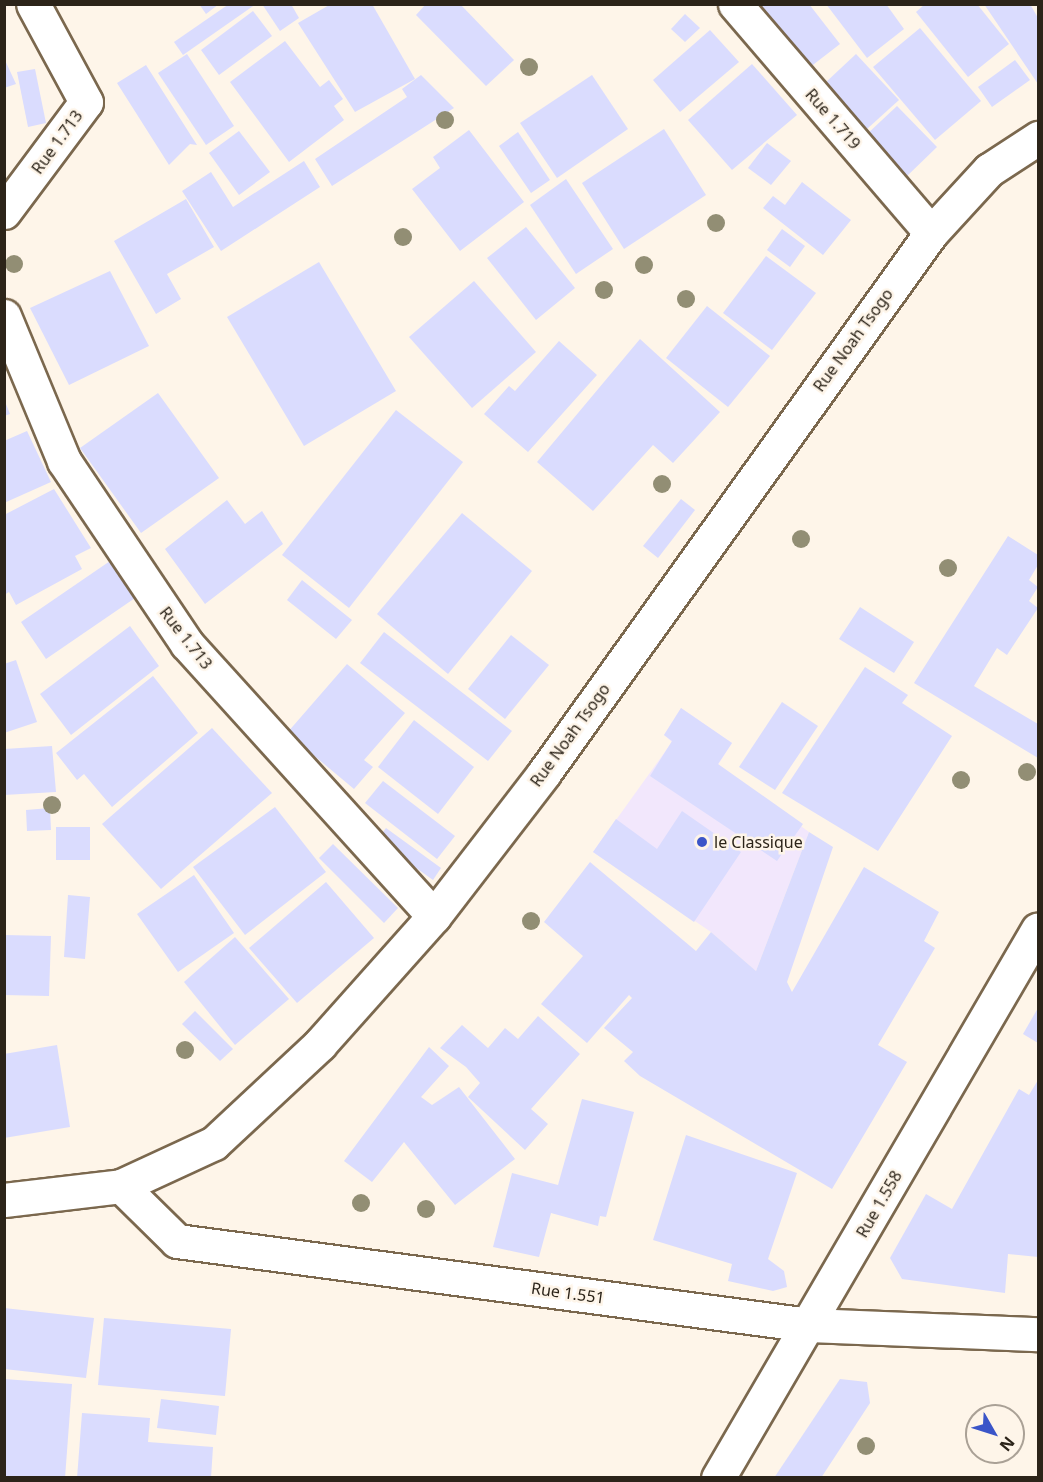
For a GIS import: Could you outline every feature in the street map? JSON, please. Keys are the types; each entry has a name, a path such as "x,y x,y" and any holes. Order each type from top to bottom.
{"street":[{"name":"Rue 1.713","path":"4,212 86,102 33,4"},
{"name":"Rue 1.719","path":"735,4 930,233"},
{"name":"Rue Noah Tsogo","path":"4,1200 121,1186 214,1143 320,1044 434,916 544,773 930,233 989,170 1038,138"},
{"name":"Rue 1.713","path":"4,316 64,461 187,644 434,916"},
{"name":"Rue 1.558","path":"718,1478 1038,928"},
{"name":"Rue 1.551","path":"121,1186 177,1241 809,1325 1038,1334"}],"shaded area":[{"name":"le Classique","path":"681,708 732,743 718,765 809,832 756,971 711,932 593,852 672,742 664,735"}],"building":[{"path":"199,4 219,4 206,14"},
{"path":"229,4 256,4 183,55 174,42"},
{"path":"262,4 291,4 299,18 280,31"},
{"path":"331,4 372,4 415,79 355,112 298,23"},
{"path":"426,4 460,4 514,60 486,86 416,15"},
{"path":"733,4 809,4 840,44 796,78"},
{"path":"826,4 886,4 904,29 867,58"},
{"path":"925,4 977,4 1009,44 968,77 916,12"},
{"path":"984,4 1030,4 1038,18 1038,84"},
{"path":"253,11 272,36 219,75 201,50"},
{"path":"685,14 700,28 685,42 671,29"},
{"path":"920,28 981,101 935,140 873,67"},
{"path":"710,30 739,62 680,112 653,80"},
{"path":"285,41 320,87 329,80 343,99 334,106 344,120 289,162 230,82"},
{"path":"187,54 234,126 206,145 158,73"},
{"path":"856,54 899,100 867,129 825,83"},
{"path":"4,58 16,84 4,88"},
{"path":"1015,60 1030,80 992,107 978,87"},
{"path":"752,64 797,115 732,170 688,120"},
{"path":"146,65 197,145 190,144 169,165 117,83"},
{"path":"35,69 46,123 28,127 17,72"},
{"path":"421,75 454,108 332,186 315,159 407,97 402,89"},
{"path":"592,75 628,129 557,178 520,123"},
{"path":"897,106 937,147 906,177 866,135"},
{"path":"664,129 706,195 624,249 582,183"},
{"path":"469,130 524,202 460,251 412,189 440,168 433,157"},
{"path":"239,131 270,172 239,195 209,153"},
{"path":"518,132 550,180 531,193 499,146"},
{"path":"767,143 791,161 771,185 748,168"},
{"path":"304,161 320,187 221,251 182,191 211,172 233,207"},
{"path":"566,179 613,249 576,274 530,205"},
{"path":"802,182 851,220 823,255 763,208 773,196 785,205"},
{"path":"186,199 214,247 167,274 181,299 156,314 114,241"},
{"path":"526,227 575,288 536,320 487,258"},
{"path":"782,229 805,246 790,267 767,250"},
{"path":"766,256 816,293 772,350 723,313"},
{"path":"319,262 396,391 304,446 227,317"},
{"path":"110,271 149,346 69,385 30,308"},
{"path":"474,281 536,352 472,408 409,337"},
{"path":"707,306 770,356 728,407 666,358"},
{"path":"640,339 720,412 673,463 653,445 593,511 537,462"},
{"path":"559,341 597,375 528,452 484,414 509,386 515,391"},
{"path":"158,393 219,478 141,533 80,448"},
{"path":"4,399 10,414 4,416"},
{"path":"396,410 463,462 349,608 282,555"},
{"path":"27,431 51,482 4,503 4,441"},
{"path":"54,489 91,548 75,556 82,569 16,605 9,592 4,595 4,515"},
{"path":"681,499 695,510 658,558 643,546"},
{"path":"227,500 245,524 262,511 283,544 205,604 165,549"},
{"path":"462,513 532,571 448,674 377,614"},
{"path":"1008,536 1038,555 1038,565 1029,580 1038,587 1029,601 1038,608 1007,655 997,648 974,686 1038,724 1038,758 914,683"},
{"path":"113,559 138,596 46,659 21,622"},
{"path":"302,580 352,620 336,639 287,600"},
{"path":"860,607 914,642 894,673 839,639"},
{"path":"130,626 159,666 71,735 40,694"},
{"path":"384,632 512,731 488,761 360,663"},
{"path":"511,635 549,665 505,719 468,689"},
{"path":"16,660 37,722 4,733 4,664"},
{"path":"347,664 405,713 364,760 373,767 354,789 287,733"},
{"path":"865,667 908,695 902,703 952,736 878,851 782,793"},
{"path":"153,676 198,733 112,807 84,774 77,780 56,753"},
{"path":"782,702 818,726 775,790 739,767"},
{"path":"681,708 732,743 718,764 803,824 777,861 650,776 672,741 664,735"},
{"path":"414,720 474,767 438,814 378,767"},
{"path":"212,728 272,793 161,889 102,824"},
{"path":"52,746 56,792 4,795 4,749"},
{"path":"383,781 455,836 437,859 365,803"},
{"path":"275,807 326,872 245,935 193,867"},
{"path":"50,808 51,830 27,831 26,810"},
{"path":"682,811 741,852 694,922 593,852 616,819 657,849"},
{"path":"56,827 90,827 90,860 56,860"},
{"path":"386,828 441,868 433,880 377,840"},
{"path":"809,832 833,847 787,982 792,992 864,867 939,912 924,941 935,948 878,1045 907,1062 832,1189 640,1076 624,1061 633,1052 604,1028 632,998 629,995 587,1043 541,1004 583,956 544,922 590,862 696,951 711,932 756,971"},
{"path":"333,844 398,908 384,923 319,858"},
{"path":"194,875 234,933 178,972 137,914"},
{"path":"326,882 374,938 297,1003 249,948"},
{"path":"68,895 90,897 85,959 64,957"},
{"path":"4,935 51,936 49,996 4,995"},
{"path":"235,937 289,999 235,1045 184,982"},
{"path":"1038,1008 1038,1043 1023,1034"},
{"path":"195,1011 233,1049 220,1061 182,1024"},
{"path":"538,1016 580,1054 531,1109 548,1124 525,1150 468,1097 480,1083 466,1067 440,1048 462,1025 488,1048 505,1028 518,1039"},
{"path":"57,1045 70,1127 4,1138 4,1054"},
{"path":"429,1047 449,1066 421,1097 432,1105 459,1087 515,1159 455,1205 404,1142 372,1182 344,1161"},
{"path":"1038,1080 1038,1257 1008,1254 1005,1293 902,1279 890,1258 926,1194 952,1209 1019,1089 1029,1095"},
{"path":"582,1099 634,1112 606,1217 600,1216 598,1226 551,1213 539,1257 493,1247 512,1173 558,1185"},
{"path":"686,1135 797,1173 768,1259 784,1271 787,1287 773,1291 728,1281 732,1264 653,1240"},
{"path":"4,1308 94,1318 86,1378 4,1369"},
{"path":"104,1318 231,1329 225,1396 98,1385"},
{"path":"4,1379 72,1384 65,1478 4,1478"},
{"path":"840,1379 867,1382 870,1403 821,1478 774,1478"},
{"path":"161,1399 219,1406 216,1435 157,1428"},
{"path":"82,1413 150,1418 148,1442 213,1447 211,1478 77,1478"}],"place":[{"name":"le Classique","path":"702,842"}]}
